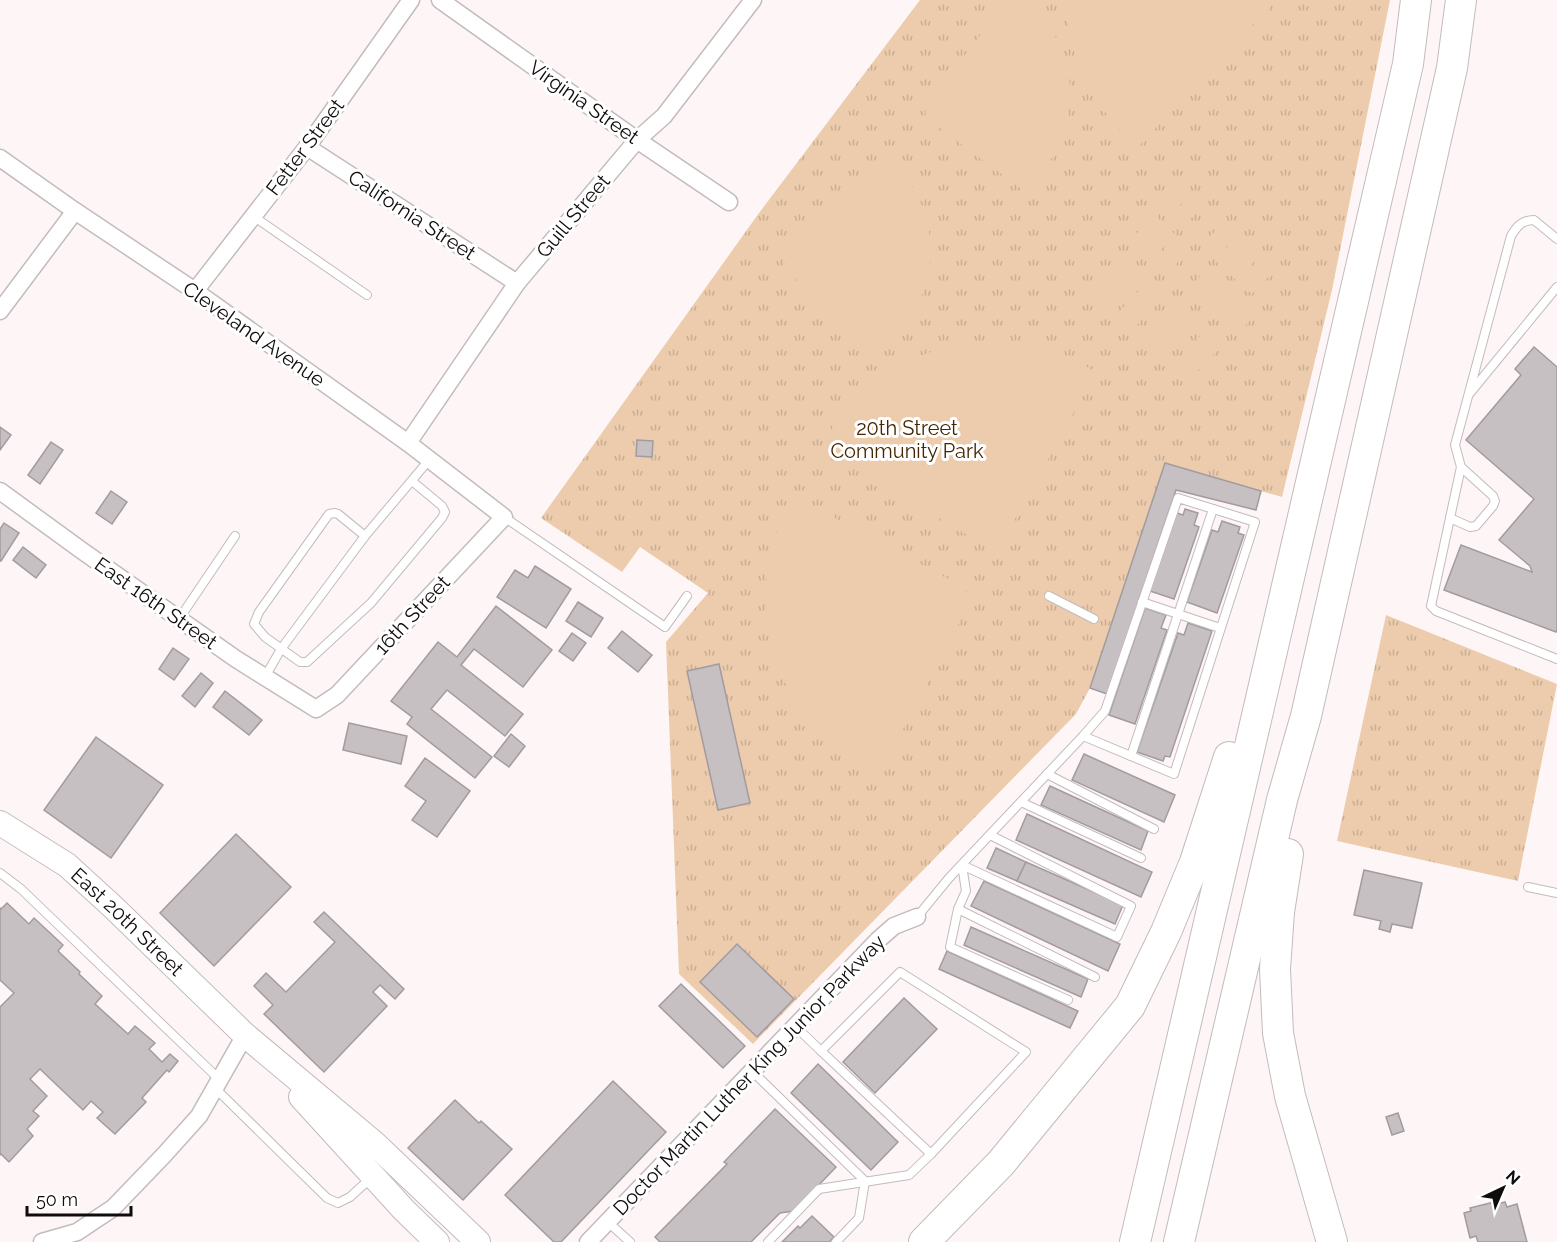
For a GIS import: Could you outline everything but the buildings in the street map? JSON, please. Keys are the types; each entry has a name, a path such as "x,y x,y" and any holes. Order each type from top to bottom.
{"highway":[{"path":"1135,1242 1408,64 1416,0"},
{"path":"1179,1242 1282,800 1306,716 1452,68 1461,0"},
{"path":"924,1242 1000,1163 1130,1006 1166,932 1195,862 1249,697 1272,648"},
{"path":"1306,716 1297,805 1279,912 1275,969 1278,1033 1290,1096 1332,1242"}],"street":[{"name":"Fetter Street","path":"195,291 307,147 411,0"},
{"name":"Virginia Street","path":"440,0 637,140 729,202"},
{"name":"Guill Street","path":"408,443 517,283 637,140 664,116 753,0"},
{"name":"California Street","path":"307,147 517,283"},
{"name":"Cleveland Avenue","path":"0,158 195,291 408,443 504,517"},
{"path":"0,311 75,211"},
{"name":"East 16th Street","path":"0,491 236,659 316,709"},
{"name":"16th Street","path":"316,709 337,695 504,517"},
{"name":"East 20th Street","path":"0,823 67,865 113,907 245,1035 404,1210 437,1242"},
{"name":"Doctor Martin Luther King Junior Parkway","path":"588,1242 885,933 917,917"},
{"path":"42,1242 77,1232 113,1208 199,1116 245,1035"},
{"name":"East 20th Street","path":"245,1035 375,1143 478,1242"}],"lane":[{"path":"253,216 367,295"},
{"path":"1557,239 1534,220 1526,220 1518,225 1511,236 1455,445 1461,467 1431,606 1436,611 1557,659"},
{"path":"1468,396 1557,287"},
{"path":"265,677 281,649 364,536 429,460"},
{"path":"1450,518 1470,527 1476,526 1495,501 1493,496 1461,467"},
{"path":"364,536 335,513 329,514 259,612 254,624 265,637 300,662 307,662 372,603 445,512 442,506 411,481"},
{"path":"917,917 962,865 1105,711 1178,498 1255,522 1174,774 1083,736"},
{"path":"1131,756 1213,509"},
{"path":"504,517 665,627 687,596"},
{"path":"179,619 236,536"},
{"path":"1049,596 1094,619"},
{"path":"1142,602 1220,628"},
{"path":"1047,774 1154,829"},
{"path":"1021,802 1140,858"},
{"path":"962,865 1117,938 1131,906 990,835"},
{"path":"962,865 966,891 958,909 950,947 1068,1000"},
{"path":"0,873 21,889 217,1083 327,1198 338,1203 350,1197 373,1176"},
{"path":"1528,887 1557,893"},
{"path":"958,909 1095,977"},
{"path":"768,1242 819,1189 909,1174 931,1154 1026,1053 900,972 821,1052"},
{"path":"795,1026 931,1154"},
{"path":"752,1071 865,1181"},
{"path":"836,1242 859,1218 865,1181"},
{"path":"608,1221 628,1241"}],"green space":[{"name":"20th Street Community Park","path":"920,0 1390,0 1332,290 1282,497 1165,464 1090,688 1076,714 753,1044 679,974 666,642 708,593 640,547 622,572 541,518 759,213"},
{"path":"1007,0 1024,0 1042,16 1055,36 1067,64 1071,93 1068,118 1056,152 1027,193 926,118 925,107"},
{"path":"1067,0 1270,0 1265,15 1252,25 1138,147 1109,117 1096,100 1086,81 1072,42"},
{"path":"892,162 915,191 924,212 929,229 930,264 927,281 913,314 896,338 870,361 784,266 787,247"},
{"path":"1180,188 1189,196 1170,216 1161,208"},
{"path":"1192,200 1201,208 1182,228 1173,220"},
{"path":"1207,214 1217,223 1197,243 1188,234"},
{"path":"1155,215 1163,223 1144,243 1135,235"},
{"path":"1220,226 1229,235 1209,255 1201,246"},
{"path":"1167,227 1176,235 1156,255 1147,247"},
{"path":"1234,240 1244,249 1224,269 1215,260"},
{"path":"1182,241 1191,249 1171,269 1163,261"},
{"path":"1247,252 1256,260 1236,280 1227,272"},
{"path":"1194,253 1203,261 1184,281 1175,273"},
{"path":"1120,256 1137,271 1103,307 1086,291"},
{"path":"1262,266 1271,274 1252,294 1243,286"},
{"path":"1209,267 1218,275 1198,295 1190,287"},
{"path":"1221,278 1230,287 1211,307 1202,298"},
{"path":"1274,278 1283,286 1264,306 1255,297"},
{"path":"1148,281 1164,297 1130,332 1114,317"},
{"path":"1236,293 1245,301 1226,321 1217,313"},
{"path":"1248,305 1257,313 1238,333 1229,325"},
{"path":"1175,307 1192,323 1158,358 1141,343"},
{"path":"1203,333 1219,349 1185,384 1169,369"},
{"path":"984,341 1000,341 1042,348 1069,358 1096,372 1005,537 992,544 979,543 820,449 850,405 887,373 932,352"},
{"path":"794,496 957,583 962,586 968,596 968,608 880,773 836,746 806,716 788,688 775,657 767,625 766,592 769,559 779,527"},
{"path":"1386,615 1557,684 1518,881 1337,841"}]}
